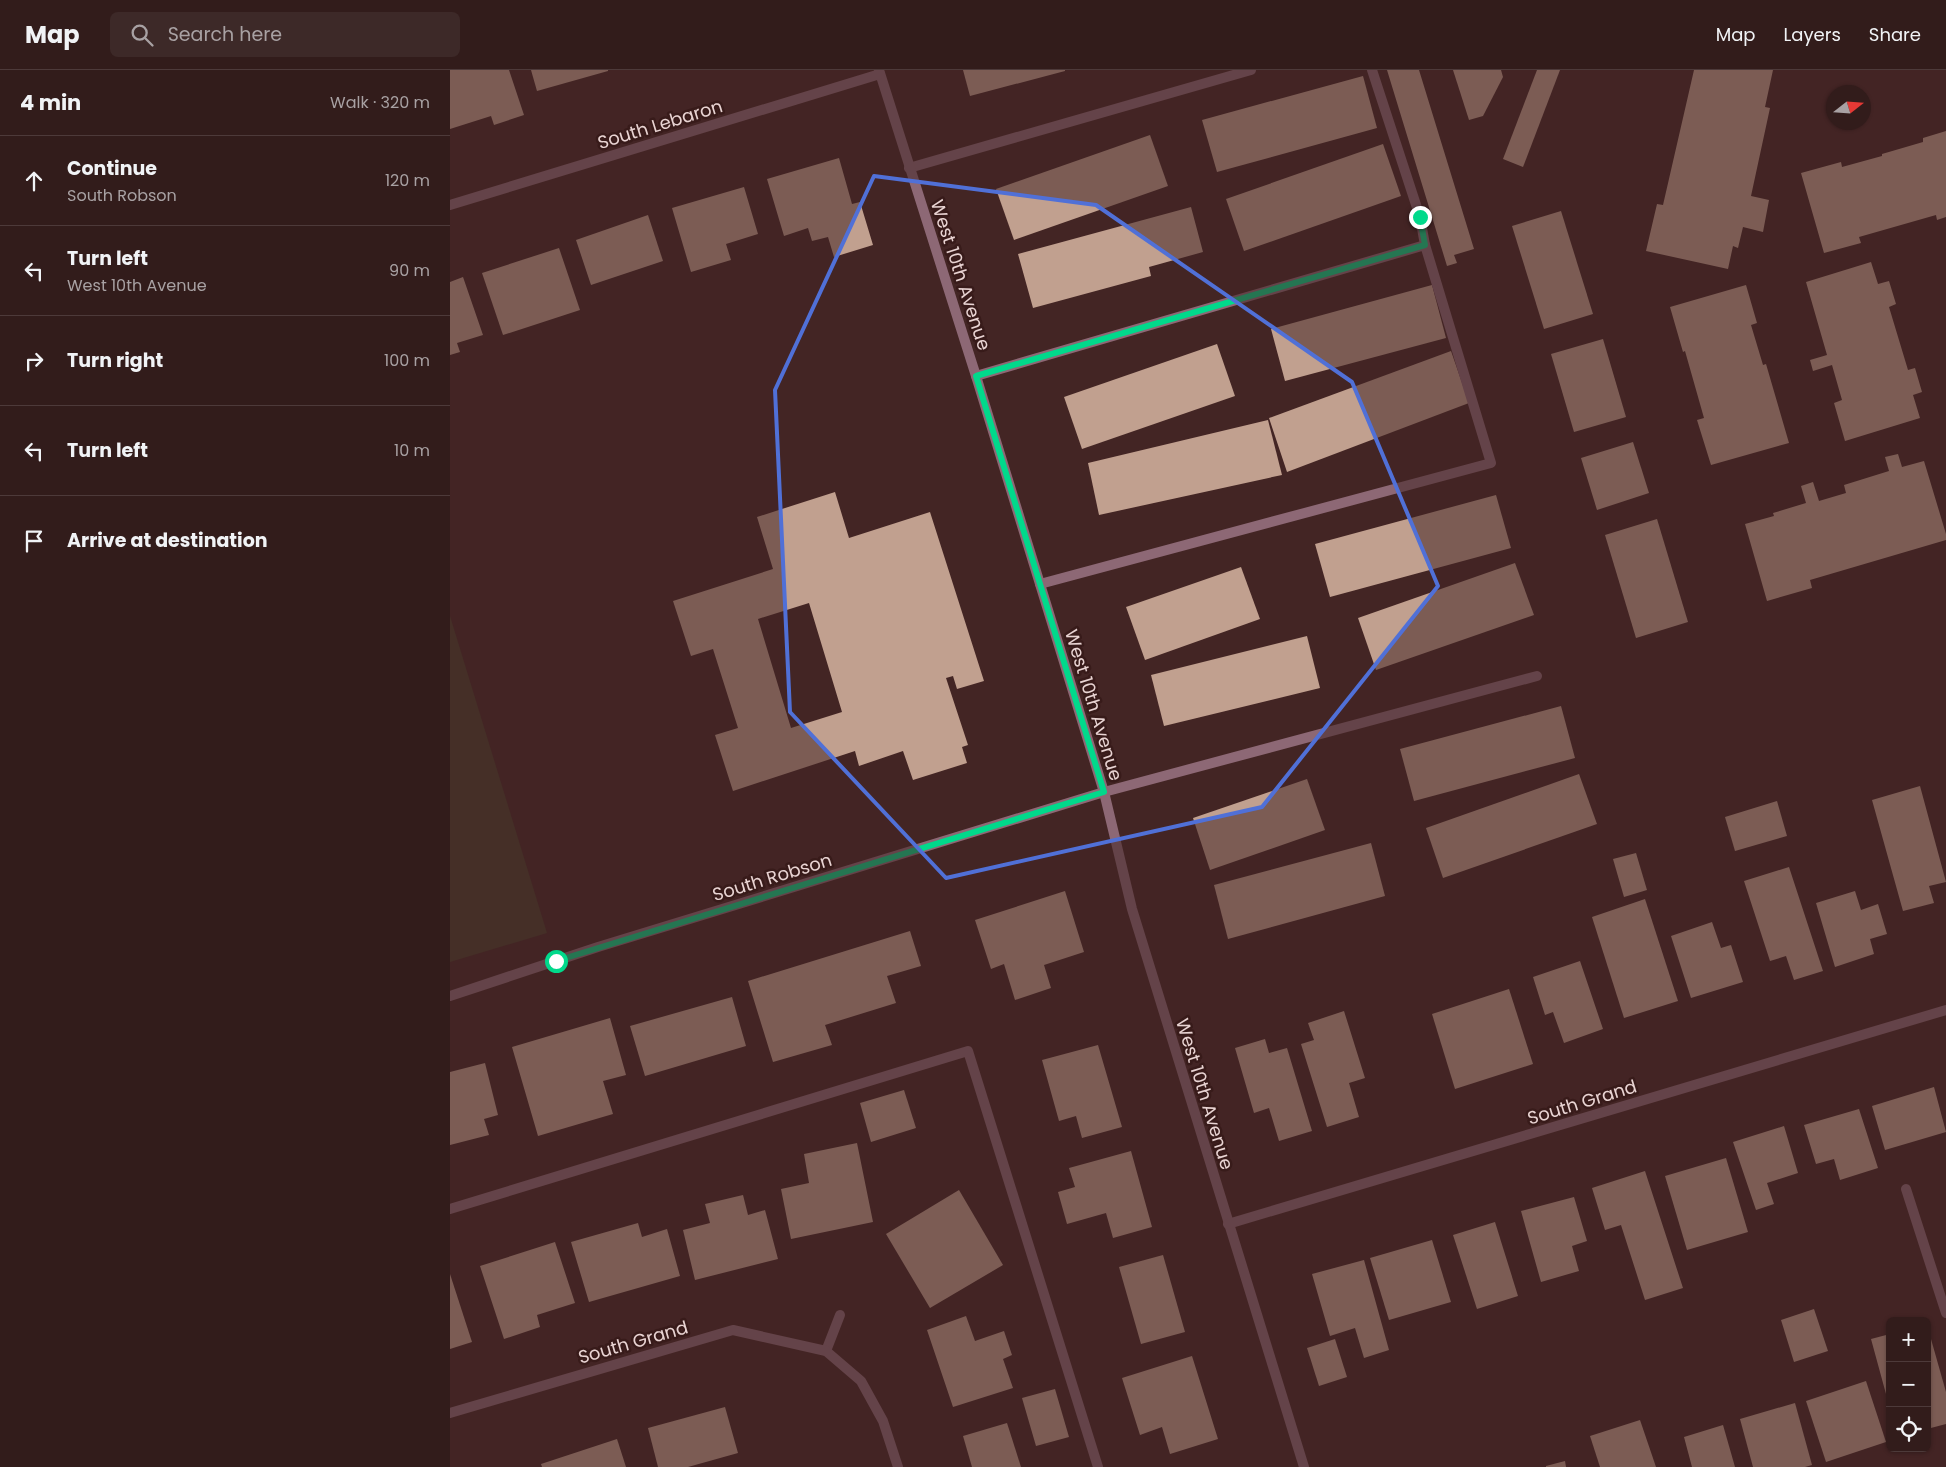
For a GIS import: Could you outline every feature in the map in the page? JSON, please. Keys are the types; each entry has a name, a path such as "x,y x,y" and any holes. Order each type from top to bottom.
{"street":[{"path":"909,168 1251,70"},
{"path":"1040,584 1491,463 1425,245 1420,217 1372,70"},
{"name":"West 10th Avenue","path":"880,72 1104,792 1132,908 1304,1467"},
{"name":"South Lebaron","path":"450,205 880,72"},
{"path":"976,376 1425,245"},
{"name":"South Robson","path":"450,996 598,947 1104,792 1537,676"},
{"name":"South Grand","path":"1228,1224 1946,1010"},
{"path":"450,1208 968,1050 1098,1467"},
{"path":"1906,1189 1946,1313"},
{"path":"840,1315 826,1351 861,1381 883,1421 898,1467"},
{"name":"South Grand","path":"450,1413 733,1330 826,1351"}],"highlighted area":[{"path":"874,176 1096,205 1352,382 1438,586 1262,807 946,878 790,712 775,390"}],"shaded area":[{"path":"450,616 547,933 450,962"}],"building":[{"path":"450,70 509,70 524,115 494,125 491,116 450,129"},
{"path":"531,70 608,70 608,71 537,91"},
{"path":"963,70 1065,70 1065,71 970,96"},
{"path":"1387,70 1419,70 1474,249 1454,255 1457,263 1447,266"},
{"path":"1453,70 1501,70 1503,77 1483,116 1469,120"},
{"path":"1537,70 1560,70 1523,167 1503,159"},
{"path":"1694,70 1773,70 1765,107 1770,108 1751,196 1769,200 1763,232 1743,227 1738,248 1733,246 1728,269 1646,251 1657,204 1663,205"},
{"path":"1363,76 1377,128 1217,172 1202,120"},
{"path":"1946,131 1946,217 1937,220 1936,215 1859,237 1861,243 1824,253 1801,173 1841,162 1842,167 1882,156 1882,154 1923,142 1923,138"},
{"path":"1150,135 1168,186 1014,240 996,189"},
{"path":"1383,144 1401,196 1244,251 1226,199"},
{"path":"839,158 852,204 860,202 873,245 834,257 828,237 812,241 808,228 784,236 767,179"},
{"path":"744,187 758,234 726,244 731,260 691,272 672,208"},
{"path":"1191,207 1203,252 1149,267 1151,276 1033,308 1018,254"},
{"path":"1561,211 1593,314 1544,329 1512,226"},
{"path":"648,215 663,261 591,285 576,240"},
{"path":"559,248 580,310 503,335 482,273"},
{"path":"1871,262 1878,284 1889,281 1896,304 1889,307 1908,370 1915,368 1922,392 1913,395 1920,418 1845,441 1834,403 1842,400 1832,365 1813,371 1810,360 1827,355 1806,282"},
{"path":"463,277 483,335 457,343 460,352 450,355 450,282"},
{"path":"1432,285 1446,338 1285,381 1271,329"},
{"path":"1746,285 1757,323 1751,325 1763,365 1766,364 1789,443 1711,465 1697,420 1704,418 1670,307"},
{"path":"1603,339 1626,417 1574,432 1551,354"},
{"path":"1217,344 1235,396 1082,449 1064,397"},
{"path":"1451,351 1469,403 1287,472 1269,418"},
{"path":"1268,420 1282,475 1099,515 1088,463"},
{"path":"1633,442 1649,493 1597,510 1581,458"},
{"path":"1898,454 1902,467 1924,461 1946,534 1946,540 1810,580 1812,588 1767,601 1745,524 1774,516 1773,513 1806,503 1801,486 1813,482 1819,501 1846,493 1844,485 1889,471 1885,457"},
{"path":"835,492 849,538 930,512 984,681 957,689 953,676 946,678 968,745 962,747 967,763 913,780 903,751 859,766 855,751 733,791 715,735 738,728 713,649 691,656 673,601 773,569 757,517","holes":["809,603 842,712 791,728 758,619"]},
{"path":"1496,495 1511,548 1330,597 1315,544"},
{"path":"1657,519 1688,622 1636,638 1605,535"},
{"path":"1515,563 1534,615 1376,670 1358,618"},
{"path":"1241,567 1260,619 1145,660 1126,607"},
{"path":"1307,636 1320,688 1164,726 1151,675"},
{"path":"1561,706 1575,758 1414,801 1400,749"},
{"path":"1579,774 1597,824 1443,878 1426,828"},
{"path":"1307,779 1325,830 1210,870 1193,818"},
{"path":"1920,786 1946,882 1929,886 1934,903 1903,911 1872,800"},
{"path":"1777,801 1787,836 1735,851 1725,817"},
{"path":"1371,843 1385,896 1228,939 1214,885"},
{"path":"1636,853 1647,890 1624,897 1613,859"},
{"path":"1789,867 1823,971 1794,980 1786,956 1770,961 1744,881"},
{"path":"1065,891 1084,952 1044,965 1051,988 1015,1000 1004,964 991,969 975,920"},
{"path":"1855,891 1861,910 1878,904 1887,934 1870,939 1874,954 1835,967 1816,903"},
{"path":"1645,899 1678,1001 1624,1018 1592,917"},
{"path":"1712,922 1721,948 1731,945 1743,982 1691,998 1671,936"},
{"path":"910,931 921,966 887,976 896,1003 825,1025 832,1045 773,1062 748,981"},
{"path":"1580,961 1603,1029 1564,1043 1553,1012 1545,1015 1533,977"},
{"path":"1509,989 1533,1064 1455,1089 1432,1014"},
{"path":"732,997 746,1046 645,1076 630,1026"},
{"path":"1344,1011 1365,1078 1349,1083 1359,1117 1327,1127 1301,1044 1314,1040 1308,1023"},
{"path":"610,1018 626,1075 603,1081 613,1114 538,1136 512,1047"},
{"path":"1265,1039 1269,1053 1287,1048 1312,1131 1279,1141 1269,1108 1254,1113 1235,1048"},
{"path":"1098,1045 1122,1127 1082,1138 1076,1116 1059,1121 1042,1060"},
{"path":"485,1063 498,1115 484,1119 489,1135 450,1145 450,1072"},
{"path":"1934,1087 1946,1132 1885,1150 1872,1106"},
{"path":"904,1090 916,1128 871,1142 860,1103"},
{"path":"1859,1109 1878,1168 1840,1180 1834,1159 1816,1164 1804,1125"},
{"path":"1784,1126 1798,1173 1767,1183 1774,1204 1756,1210 1733,1142"},
{"path":"857,1143 873,1222 791,1239 781,1189 809,1183 804,1154"},
{"path":"1131,1151 1152,1227 1113,1238 1106,1213 1067,1224 1058,1192 1075,1187 1069,1168"},
{"path":"1726,1158 1748,1232 1687,1250 1665,1176"},
{"path":"1645,1171 1683,1288 1645,1300 1621,1225 1605,1230 1592,1188"},
{"path":"959,1190 1003,1265 930,1308 886,1234"},
{"path":"743,1195 748,1215 765,1210 778,1259 695,1280 683,1230 710,1223 705,1204"},
{"path":"1574,1197 1587,1241 1572,1246 1579,1271 1541,1282 1521,1211"},
{"path":"1495,1222 1518,1296 1477,1309 1453,1235"},
{"path":"638,1223 642,1237 667,1229 680,1276 589,1302 571,1242"},
{"path":"1432,1240 1451,1302 1389,1320 1370,1258"},
{"path":"555,1242 575,1303 537,1315 540,1327 504,1339 480,1266"},
{"path":"1163,1255 1185,1332 1141,1344 1119,1267"},
{"path":"1364,1260 1389,1350 1364,1358 1355,1328 1330,1336 1312,1274"},
{"path":"450,1274 472,1342 450,1349"},
{"path":"1814,1309 1828,1351 1794,1362 1781,1320"},
{"path":"966,1316 975,1341 1004,1331 1012,1355 1003,1359 1013,1388 953,1407 927,1330"},
{"path":"1886,1335 1886,1394 1871,1339"},
{"path":"1335,1339 1347,1377 1319,1386 1307,1348"},
{"path":"1931,1339 1946,1392 1946,1424 1931,1428"},
{"path":"1192,1356 1218,1439 1170,1454 1162,1427 1140,1435 1122,1378"},
{"path":"1866,1381 1886,1442 1826,1462 1806,1401"},
{"path":"1055,1389 1069,1437 1036,1446 1022,1398"},
{"path":"1795,1403 1812,1465 1805,1467 1753,1467 1740,1419"},
{"path":"725,1407 738,1453 688,1467 658,1467 648,1428"},
{"path":"1640,1420 1656,1467 1600,1467 1590,1436"},
{"path":"1007,1423 1021,1467 972,1467 963,1436"},
{"path":"1723,1425 1735,1467 1692,1467 1684,1437"},
{"path":"617,1439 626,1467 542,1467 541,1464"},
{"path":"1565,1461 1566,1467 1546,1467 1546,1466"}],"route":[{"path":"556,961 1104,792 976,376 1425,245 1420,217"}]}
